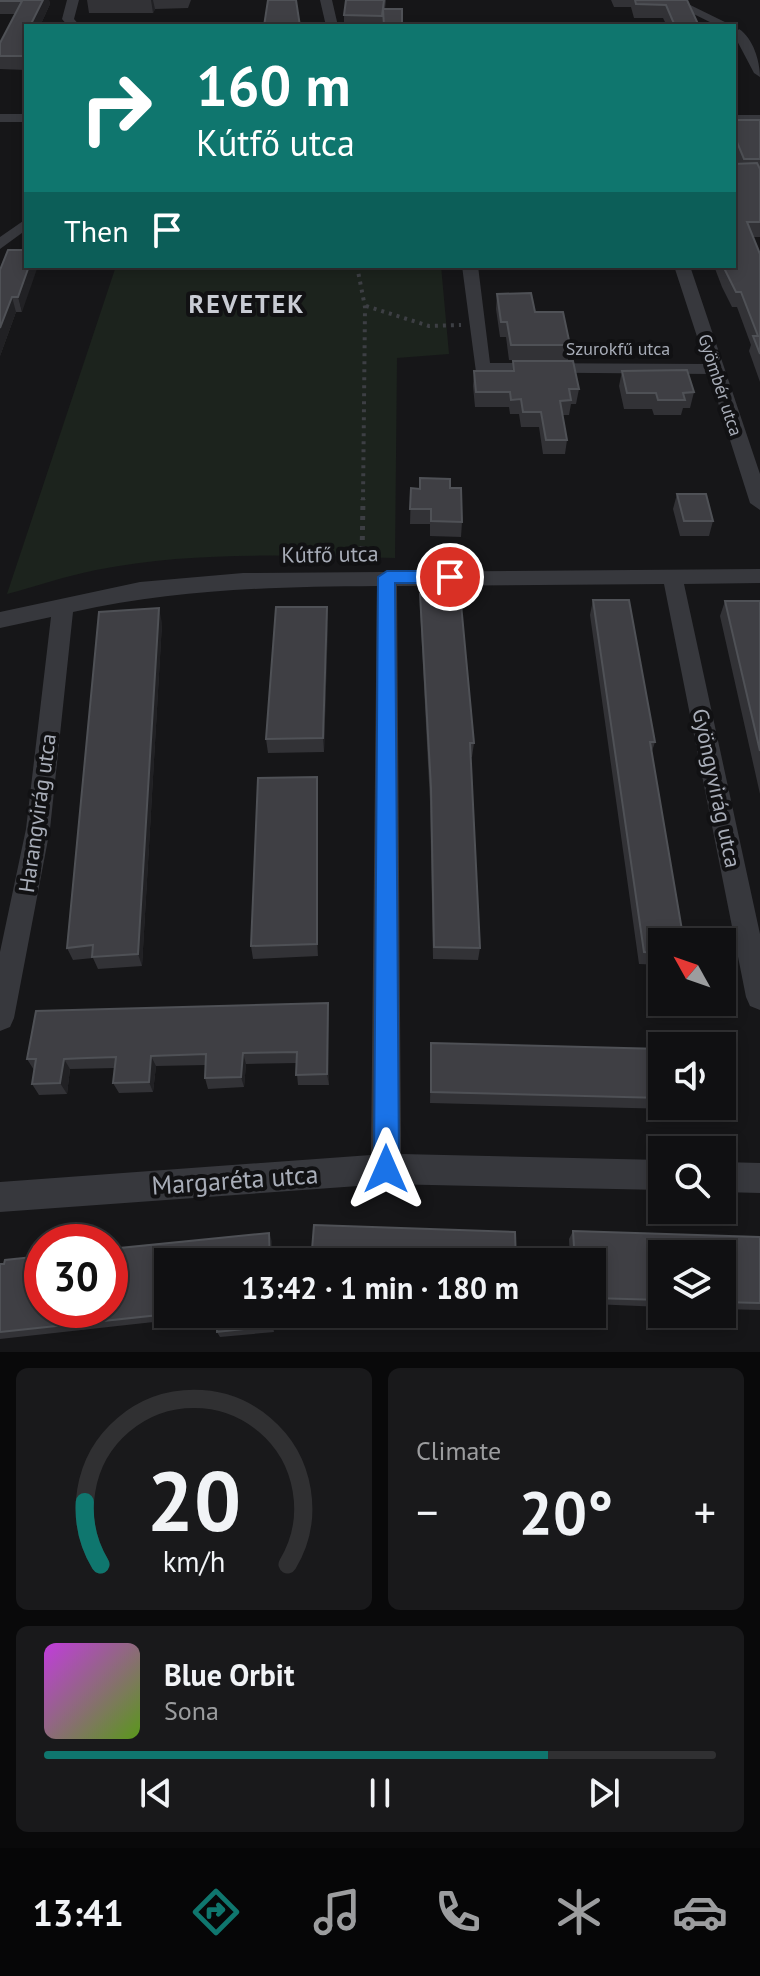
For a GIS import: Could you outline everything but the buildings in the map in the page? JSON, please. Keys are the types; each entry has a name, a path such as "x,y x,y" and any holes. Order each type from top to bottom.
{"street":[{"path":"72,24 68,19 73,0"},
{"path":"326,0 332,24"},
{"path":"671,0 724,24"},
{"path":"737,30 760,73"},
{"path":"0,118 24,118"},
{"path":"736,119 760,119"},
{"path":"0,244 24,225"},
{"name":"Szurokfű utca","path":"470,268 482,368 714,369"},
{"name":"Gyömbér utca","path":"683,268 760,503"},
{"name":"Kútfő utca","path":"0,620 140,590 243,580 760,576"},
{"path":"374,577 386,1169"},
{"name":"Gyöngyvirág utca","path":"673,579 760,997"},
{"name":"Harangvirág utca","path":"0,1018 38,829 63,606"},
{"name":"Margaréta utca","path":"0,1197 386,1169 648,1175"},
{"path":"736,1177 760,1178"}],"path":[{"path":"357,268 365,305 374,577"},
{"path":"365,305 429,326 476,325"}],"shaded area":[{"path":"115,268 441,268 449,354 397,358 395,558 245,556 170,559 96,570 7,594"}],"district":[{"name":"REVETEK","path":"247,304"}],"route":[{"path":"386,1169 387,577 450,577"}]}
